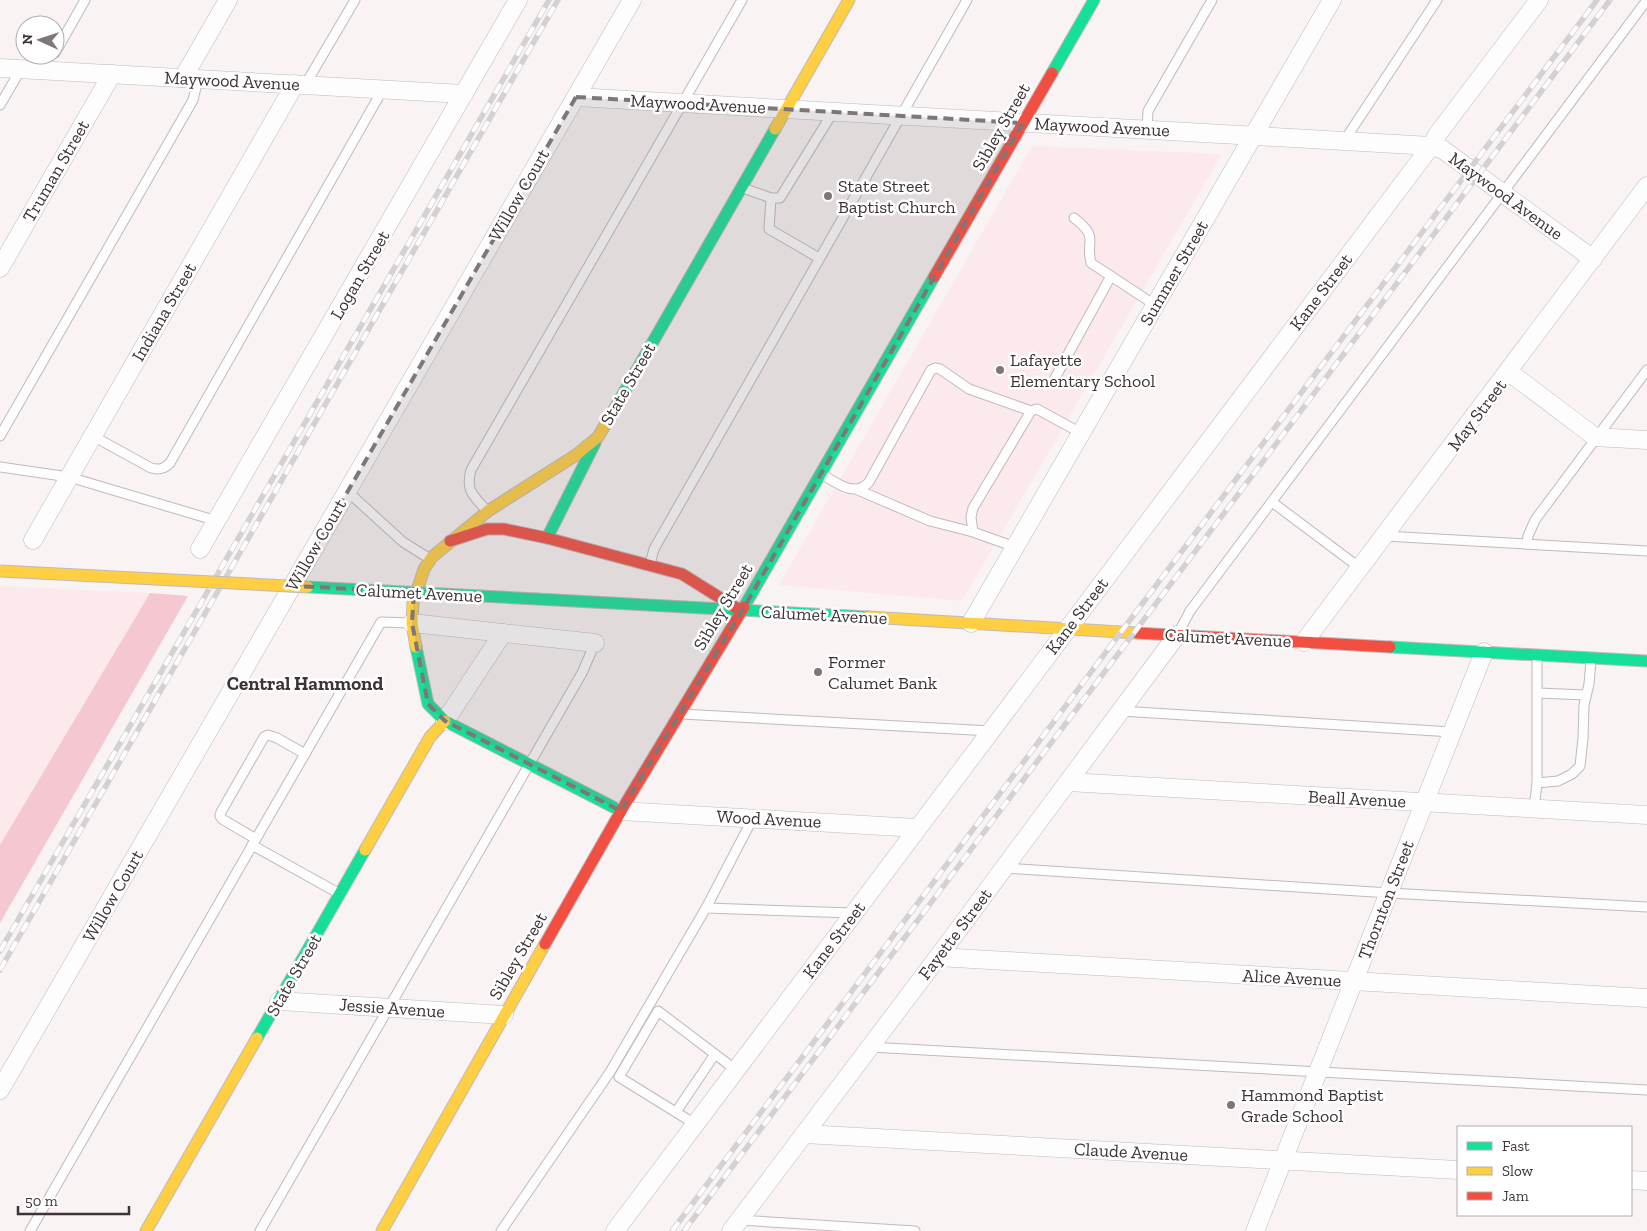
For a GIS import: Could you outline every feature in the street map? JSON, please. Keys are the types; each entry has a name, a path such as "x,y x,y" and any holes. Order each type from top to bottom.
{"main road":[{"name":"State Street","path":"146,1231 430,737 445,721 428,704 417,657 412,623 413,603 419,580 430,560 450,541 488,511 576,455 598,436 849,0"},
{"name":"Sibley Street","path":"382,1231 621,810 742,611 1094,0"},
{"path":"547,538 598,436"},
{"path":"450,541 487,529 504,529 547,538 682,574 742,611"},
{"name":"Calumet Avenue","path":"0,571 1647,661"},
{"path":"445,721 621,810"}],"street":[{"path":"191,78 228,0"},
{"name":"Logan Street","path":"200,549 518,0"},
{"name":"Willow Court","path":"0,1090 632,0"},
{"name":"Summer Street","path":"971,624 1332,0"},
{"name":"Kane Street","path":"615,1231 1431,146 1437,135 1538,0"},
{"name":"Maywood Avenue","path":"0,68 464,94"},
{"name":"Truman Street","path":"0,268 112,74"},
{"name":"Indiana Street","path":"33,540 300,85"},
{"name":"Maywood Avenue","path":"576,97 1431,146 1442,149 1592,259"},
{"name":"May Street","path":"1304,642 1509,372 1647,186"},
{"path":"1509,372 1595,438 1647,440"},
{"name":"Calumet Avenue","path":"412,623 595,643"},
{"name":"State Street","path":"445,721 503,633"},
{"name":"Fayette Street","path":"735,1226 1177,635"},
{"name":"Thornton Street","path":"1255,1231 1484,652"},
{"name":"Beall Avenue","path":"1068,782 1647,815"},
{"name":"Wood Avenue","path":"621,810 917,828"},
{"name":"Alice Avenue","path":"938,957 1647,998"},
{"name":"Jessie Avenue","path":"279,1001 504,1015"},
{"name":"Claude Avenue","path":"804,1134 1457,1170"},
{"path":"1632,1180 1647,1181"}],"lane":[{"path":"65,35 85,0"},
{"path":"300,85 355,0"},
{"path":"488,511 469,489 468,484 471,470 742,0"},
{"path":"650,565 654,549 968,0"},
{"path":"1147,130 1148,111 1212,0"},
{"path":"1344,141 1437,0"},
{"path":"1177,635 1190,611 1647,0"},
{"path":"45,70 48,65"},
{"path":"0,105 21,69"},
{"path":"0,436 193,100 191,78"},
{"path":"93,436 151,468 157,470 170,462 383,89"},
{"path":"741,188 772,198 780,198 833,112"},
{"path":"772,198 769,229 819,258"},
{"path":"1074,218 1086,228 1091,238 1092,264 1155,304"},
{"path":"1054,378 1111,276"},
{"path":"858,490 865,487 869,482 931,370 935,368 940,369 969,389 1031,411 1037,409 1081,433"},
{"path":"1527,544 1528,536 1535,520 1647,370"},
{"path":"973,532 971,517 973,508 1031,411"},
{"path":"0,467 69,477 217,521"},
{"path":"821,474 847,488 858,490 930,521 973,532 1015,547"},
{"path":"347,491 403,542 430,560"},
{"path":"1272,502 1360,568"},
{"path":"1384,536 1647,551"},
{"path":"30,1231 381,622 412,623"},
{"path":"260,1231 582,673 595,643"},
{"path":"1534,809 1537,782 1537,655"},
{"path":"1537,782 1558,781 1572,774 1580,766 1584,705 1589,684 1591,658"},
{"path":"1538,693 1586,695"},
{"path":"1120,712 1452,732"},
{"path":"680,714 991,731"},
{"path":"305,754 276,738 268,735 264,737 221,812 222,819 254,842 340,894"},
{"path":"614,1075 649,1005 706,908 753,818"},
{"path":"1004,868 1389,893 1647,907"},
{"path":"706,908 853,913"},
{"path":"649,1005 736,1070"},
{"path":"501,1231 658,1011"},
{"path":"869,1047 1647,1090"},
{"path":"676,1112 715,1054"},
{"path":"614,1075 695,1124"},
{"path":"735,1226 915,1231"}],"highlighted area":[{"path":"576,97 1023,123 742,611 621,811 445,721 428,704 412,623 414,592 293,586"}],"shaded area":[{"name":"Lafayette Elementary School","path":"1032,146 1222,154 962,601 779,585"},
{"path":"0,586 150,593 0,845"},
{"path":"150,593 188,596 0,923 0,845"}],"railway":[{"path":"0,951 549,0"},
{"path":"0,970 558,0"},
{"path":"672,1231 1597,0"},
{"path":"684,1231 1610,0"}],"traffic: fast":[{"path":"1052,73 1094,0"},
{"path":"615,408 775,129"},
{"path":"744,607 934,277"},
{"path":"547,538 595,443"},
{"path":"308,587 537,599"},
{"path":"537,599 868,617"},
{"path":"416,647 428,704 445,721 621,811"},
{"path":"1390,647 1647,661"},
{"path":"257,1038 365,850"}],"traffic: slow":[{"path":"775,129 849,0"},
{"path":"416,647 412,623 413,603 424,569 432,557 488,511 576,455 598,437 615,408"},
{"path":"0,571 308,587"},
{"path":"868,617 1137,633"},
{"path":"365,850 430,737 445,721"},
{"path":"382,1231 545,944"},
{"path":"146,1231 257,1038"}],"traffic: jam":[{"path":"934,277 1052,73"},
{"path":"450,541 487,529 504,529 547,538 682,574 738,609"},
{"path":"545,944 621,811 744,607"},
{"path":"1137,633 1390,647"}],"place":[{"name":"State Street Baptist Church","path":"828,196"},
{"name":"Lafayette Elementary School","path":"1000,370"},
{"name":"Former Calumet Bank","path":"818,672"},
{"name":"Hammond Baptist Grade School","path":"1231,1105"}],"district":[{"name":"Central Hammond","path":"305,683"}]}
